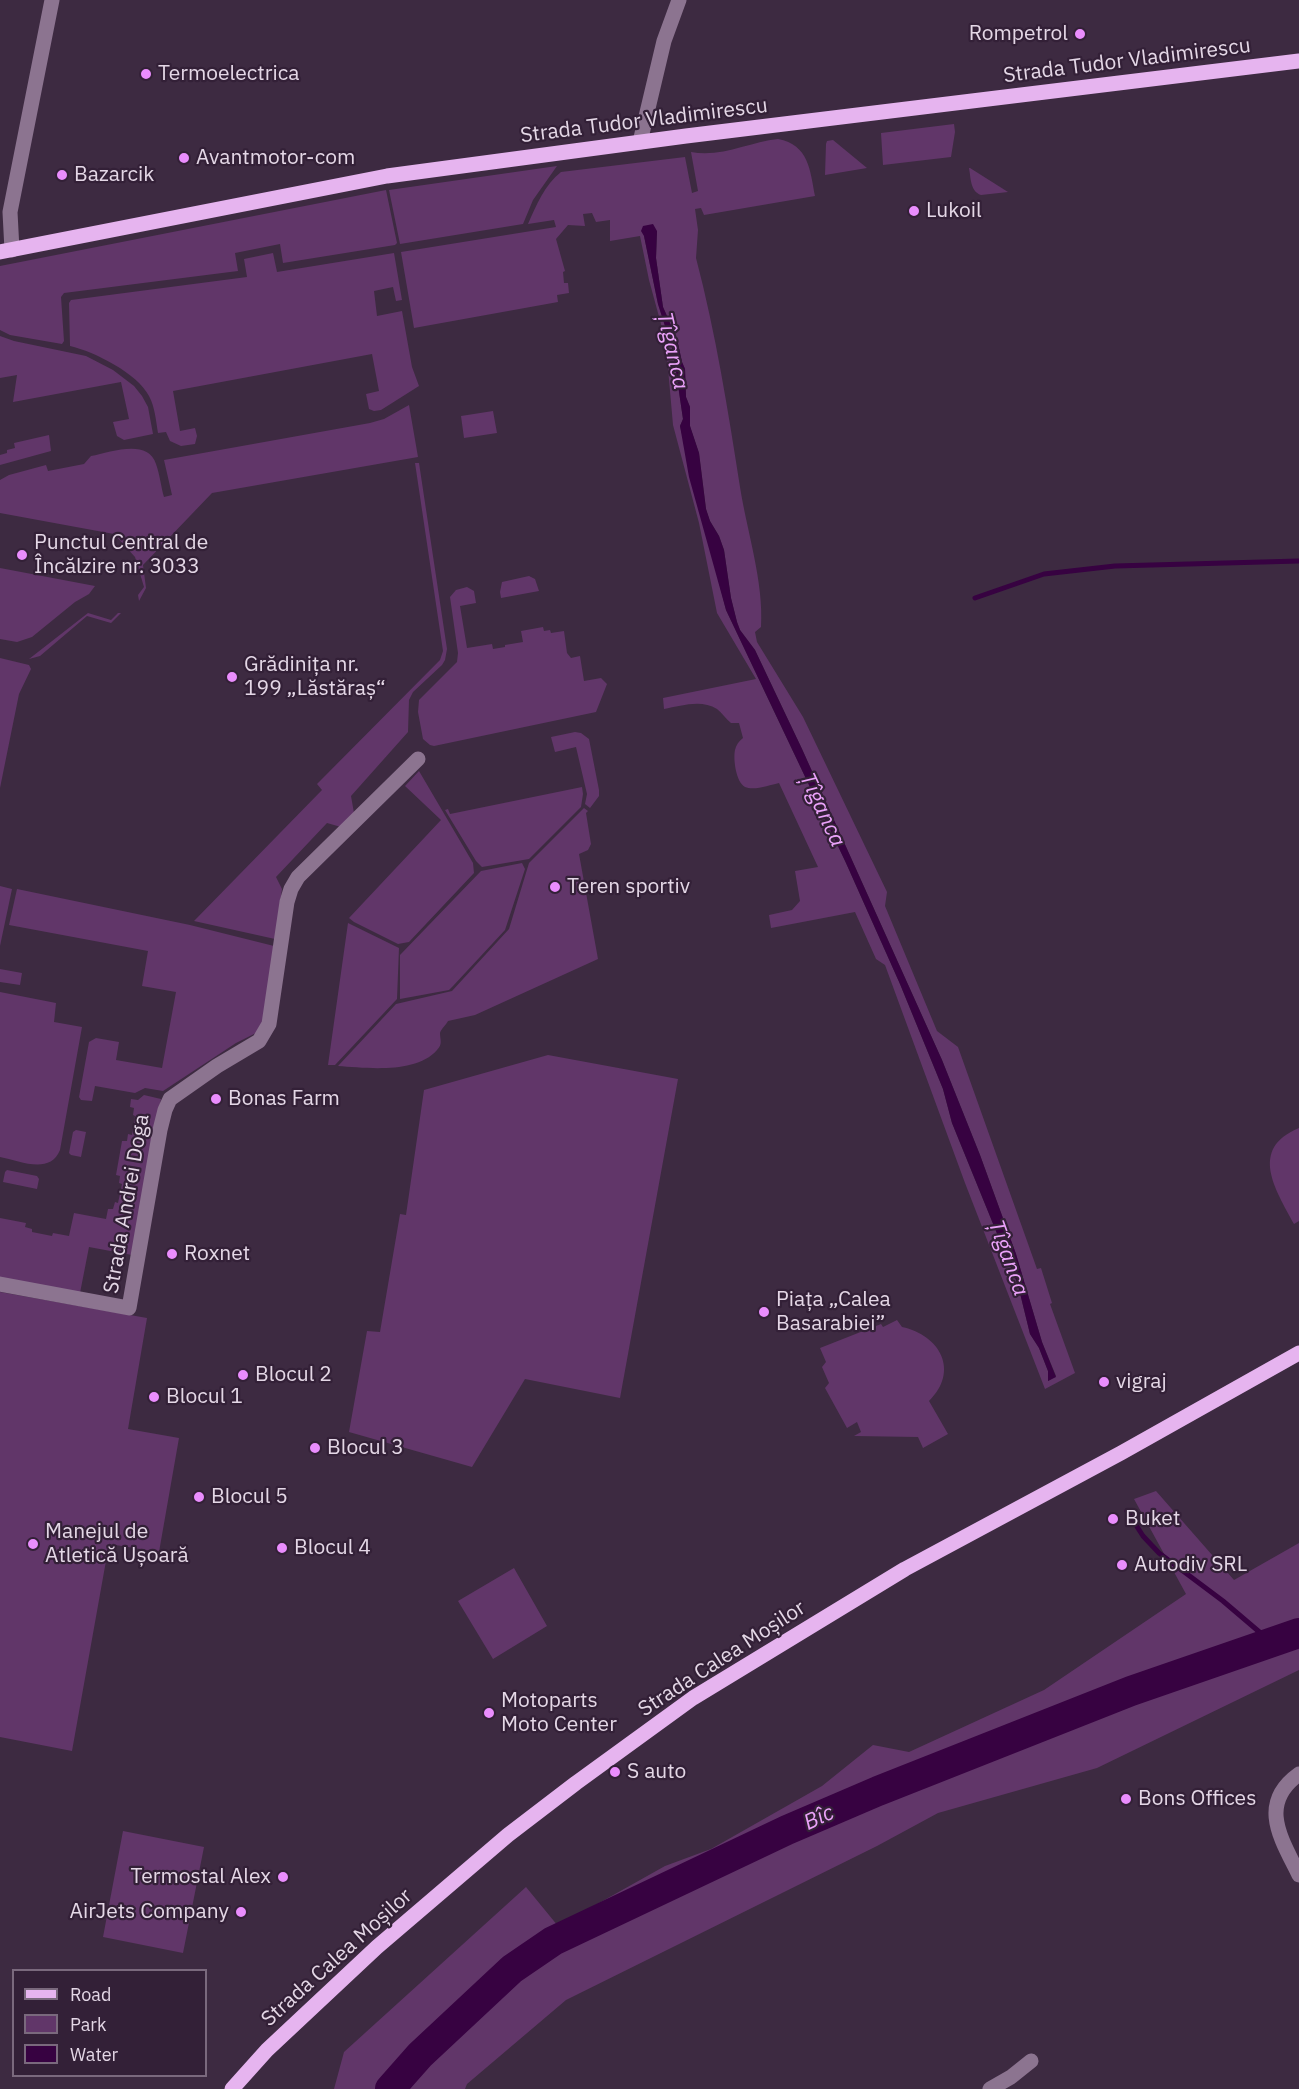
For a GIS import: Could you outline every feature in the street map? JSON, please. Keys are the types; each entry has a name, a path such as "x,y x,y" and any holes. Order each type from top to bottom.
{"main road":[{"name":"Strada Tudor Vladimirescu","path":"6,251 387,176 640,142 1299,61"},
{"name":"Strada Calea Moșilor","path":"232,2089 267,2050 377,1947 508,1835 693,1698 905,1569 1121,1453 1299,1353"}],"street":[{"path":"6,251 10,212 52,0"},
{"path":"640,142 664,41 679,0"},
{"name":"Strada Andrei Doga","path":"0,1284 129,1308 160,1130 170,1099 217,1066 259,1041 269,1024 287,902 291,889 298,878 418,759"},
{"path":"1299,1774 1280,1797 1275,1814 1277,1832 1299,1875"},
{"path":"990,2089 1011,2078 1031,2061"}],"green space":[{"path":"954,124 951,157 883,165 881,133"},
{"path":"778,139 788,142 802,153 809,168 815,196 704,215 701,208 695,209 698,230 696,258 716,344 743,504 758,575 761,627 755,632 757,642 803,717 887,892 885,906 937,1031 958,1047 1037,1269 1041,1268 1052,1303 1050,1304 1075,1373 1045,1389 965,1183 885,965 876,959 855,912 771,928 769,915 792,910 800,901 795,871 818,867 779,783 753,788 745,787 739,780 734,759 736,746 743,738 739,723 731,723 717,709 704,704 664,709 663,698 756,679 717,613 699,523 673,425 667,357 640,236 610,241 610,220 596,222 592,213 583,214 585,226 568,225 556,239 565,271 563,272 564,283 568,283 569,293 557,295 558,302 414,328 401,252 556,227 554,220 528,224 546,189 561,172 685,157 692,193 698,191 691,152 713,153","holes":["657,231 656,258 663,307 677,339 685,369 690,426 699,453 706,509 724,550 737,622 740,630 755,650 802,749 942,1060 1016,1254 1042,1342 1056,1376 1048,1381 1048,1371 1039,1348 1030,1334 1018,1285 952,1123 943,1089 900,984 846,863 726,610 680,426 683,419 673,351 658,304 644,236"]},
{"path":"833,140 867,168 825,175 826,144 827,141"},
{"path":"557,166 533,200 523,224 400,244 389,190"},
{"path":"969,168 1008,192 981,195 977,193 972,184"},
{"path":"386,190 397,243 395,245 283,263 280,244 235,253 238,271 64,293 61,297 64,341 62,344 10,335 0,330 0,266"},
{"path":"273,253 277,272 394,253 402,300 396,301 393,287 374,291 377,316 402,311 412,367 419,386 381,410 369,409 366,394 379,391 372,354 173,391 180,431 195,428 197,436 195,444 181,446 170,441 166,432 158,433 151,400 135,379 103,358 70,346 69,303 71,300 247,277 244,259"},
{"path":"0,336 86,356 113,370 134,386 142,396 148,407 153,434 124,440 117,436 113,422 129,419 121,382 13,402 17,375 0,378"},
{"path":"409,405 418,457 212,493 143,565 146,588 139,601 138,595 144,587 135,557 114,534 0,513 0,480 9,475 46,465 48,471 84,464 91,456 118,450 145,451 152,456 156,464 164,497 172,495 164,460 370,423 384,419"},
{"path":"493,411 497,433 464,438 461,416"},
{"path":"49,435 51,451 0,465 0,455 15,448 14,443"},
{"path":"415,463 419,463 447,649 445,660 413,692 409,700 408,732 351,796 354,813 341,827 327,823 276,877 282,889 275,939 194,921 322,790 317,784 440,660 443,651"},
{"path":"0,568 95,586 89,594 75,602 32,637 17,642 0,639"},
{"path":"529,576 535,579 539,591 501,598 502,582"},
{"path":"467,587 474,591 476,603 460,606 467,648 492,644 493,649 505,647 505,645 523,642 521,631 543,627 544,631 550,630 551,633 564,631 567,653 571,658 580,656 584,681 601,678 607,684 596,712 434,746 423,739 418,712 419,700 457,662 458,653 450,597 456,590"},
{"path":"88,613 111,620 121,613 111,623 87,616 40,656 29,659"},
{"path":"0,658 29,665 31,669 19,694 0,788"},
{"path":"575,732 589,739 599,790 599,796 590,808 585,804 587,794 576,747 555,752 551,737"},
{"path":"419,771 473,863 474,873 409,942 398,944 349,918 441,820 405,786"},
{"path":"582,787 581,807 529,859 482,867 445,810 448,809 450,814"},
{"path":"584,808 588,811 586,813 591,844 588,850 579,854 598,959 475,1015 448,1021 440,1033 439,1048 428,1058 417,1063 390,1068 338,1066 396,1004 452,991 509,929 529,863"},
{"path":"522,863 525,869 505,930 449,990 400,999 400,955 481,871"},
{"path":"0,886 12,889 0,946"},
{"path":"17,889 190,925 274,946 263,1025 256,1033 236,1043 163,1091 145,1088 135,1093 95,1086 92,1101 81,1100 79,1097 89,1042 96,1038 119,1042 116,1060 162,1068 176,992 142,986 148,951 9,925"},
{"path":"348,923 399,948 397,999 335,1065 328,1065"},
{"path":"0,969 22,973 20,985 0,982"},
{"path":"0,992 56,1003 54,1022 82,1027 60,1150 55,1158 42,1164 25,1163 0,1157"},
{"path":"548,1055 678,1079 620,1398 525,1379 472,1467 349,1432 367,1331 380,1332 400,1214 406,1215 424,1090"},
{"path":"144,1095 161,1099 132,1255 89,1247 80,1293 0,1279 0,1218 26,1223 25,1227 32,1229 32,1232 52,1236 53,1233 69,1236 74,1213 106,1219 108,1209 113,1209 115,1202 118,1203 122,1184 119,1183 120,1176 116,1175 122,1141 127,1141 128,1134 132,1135 135,1116 133,1115 134,1108 130,1107 131,1099 138,1100"},
{"path":"1299,1128 1299,1221 1294,1224 1274,1184 1270,1159 1274,1147 1283,1137"},
{"path":"76,1130 86,1132 81,1157 69,1153 73,1132"},
{"path":"7,1170 37,1176 39,1179 37,1189 3,1182"},
{"path":"0,1292 147,1318 128,1429 179,1438 159,1552 109,1544 72,1751 0,1737"},
{"path":"897,1320 902,1327 915,1331 935,1346 944,1367 943,1378 938,1390 929,1401 948,1434 923,1448 918,1437 854,1436 861,1432 857,1422 847,1428 825,1388 829,1383 822,1367 826,1362 820,1348"},
{"path":"1156,1491 1234,1580 1299,1543 1299,1670 1097,1768 938,1813 877,1846 566,2000 467,2084 465,2089 334,2089 344,2052 526,1887 558,1926 665,1866 711,1849 822,1786 873,1745 909,1752 1044,1690 1186,1594 1134,1499"},
{"path":"514,1568 547,1626 493,1659 458,1601"},
{"path":"123,1831 204,1847 183,1953 103,1937"}],"water":[{"path":"653,224 657,231 656,258 663,307 677,339 685,369 690,426 699,453 706,509 724,550 737,622 740,630 755,650 802,749 942,1060 1016,1254 1042,1342 1056,1377 1048,1381 1048,1371 1039,1348 1030,1334 1018,1285 952,1123 943,1089 900,984 846,863 726,610 689,477 680,426 683,419 673,351 658,304 641,231 643,226"}],"waterway":[{"path":"975,598 1044,574 1115,566 1299,561"},
{"name":"Țîganca","path":"1127,1511 1143,1536 1159,1553 1223,1601 1270,1641"},
{"name":"Bîc","path":"390,2089 420,2055 512,1969 553,1941 787,1830 878,1791 1131,1691 1299,1633"}],"place":[{"name":"Rompetrol","path":"1080,34"},
{"name":"Termoelectrica","path":"146,74"},
{"name":"Avantmotor-com","path":"184,158"},
{"name":"Bazarcik","path":"62,175"},
{"name":"Lukoil","path":"914,211"},
{"name":"Punctul Central de Încălzire nr. 3033","path":"22,555"},
{"name":"Grădinița nr. 199 „Lăstăraș“","path":"232,677"},
{"name":"Teren sportiv","path":"555,887"},
{"name":"Bonas Farm","path":"216,1099"},
{"name":"Roxnet","path":"172,1254"},
{"name":"Piața „Calea Basarabiei”","path":"764,1312"},
{"name":"Blocul 2","path":"243,1375"},
{"name":"vigraj","path":"1104,1382"},
{"name":"Blocul 1","path":"154,1397"},
{"name":"Blocul 3","path":"315,1448"},
{"name":"Blocul 5","path":"199,1497"},
{"name":"Buket","path":"1113,1519"},
{"name":"Manejul de Atletică Ușoară","path":"33,1544"},
{"name":"Blocul 4","path":"282,1548"},
{"name":"Autodiv SRL","path":"1122,1565"},
{"name":"Motoparts Moto Center","path":"489,1713"},
{"name":"S auto","path":"615,1772"},
{"name":"Bons Offices","path":"1126,1799"},
{"name":"Termostal Alex","path":"283,1877"},
{"name":"AirJets Company","path":"241,1912"}]}
